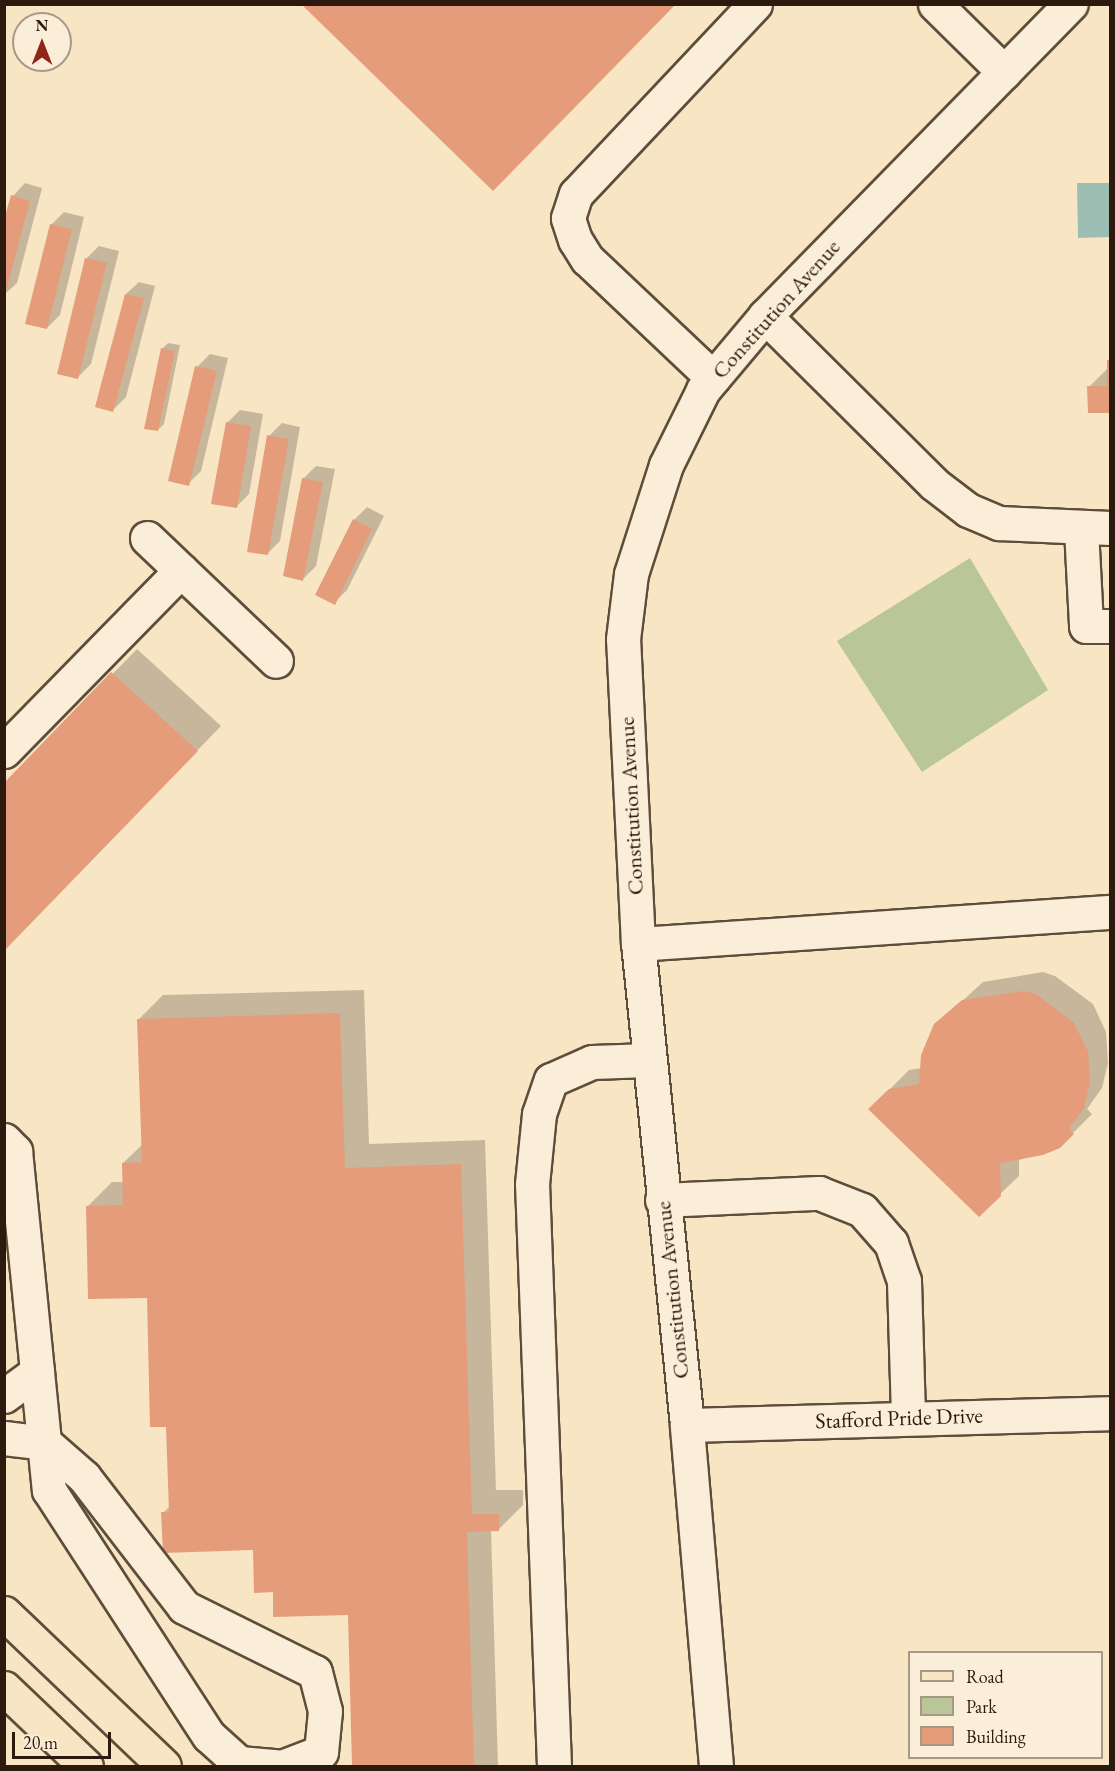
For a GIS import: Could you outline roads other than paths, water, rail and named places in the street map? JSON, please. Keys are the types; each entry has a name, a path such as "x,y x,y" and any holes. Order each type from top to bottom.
{"main road":[{"path":"4,1613 164,1767"},
{"path":"4,1688 86,1767"}],"street":[{"path":"713,378 587,259 574,240 568,218 576,194 755,4"},
{"path":"935,4 1004,72"},
{"name":"Constitution Avenue","path":"716,1767 687,1425 662,1200 638,944 623,639 631,574 666,465 713,378 765,315 1071,4"},
{"path":"765,315 934,484 968,510 999,522 1096,529 1086,626 1110,626"},
{"path":"147,538 276,661"},
{"path":"4,751 181,570"},
{"path":"638,944 1110,912"},
{"path":"554,1767 532,1184 540,1114 552,1080 592,1062 649,1060"},
{"path":"4,1140 15,1151 49,1491 209,1736 239,1763 276,1767"},
{"path":"662,1200 819,1193 862,1210 891,1243 904,1281 908,1418"},
{"path":"4,1396 37,1372"},
{"name":"Stafford Pride Drive","path":"687,1425 1110,1413"},
{"path":"4,1438 45,1443 84,1477 184,1607 315,1672 325,1711 321,1752 285,1767"}],"water":[{"path":"1077,183 1110,183 1110,237 1078,238"}]}
